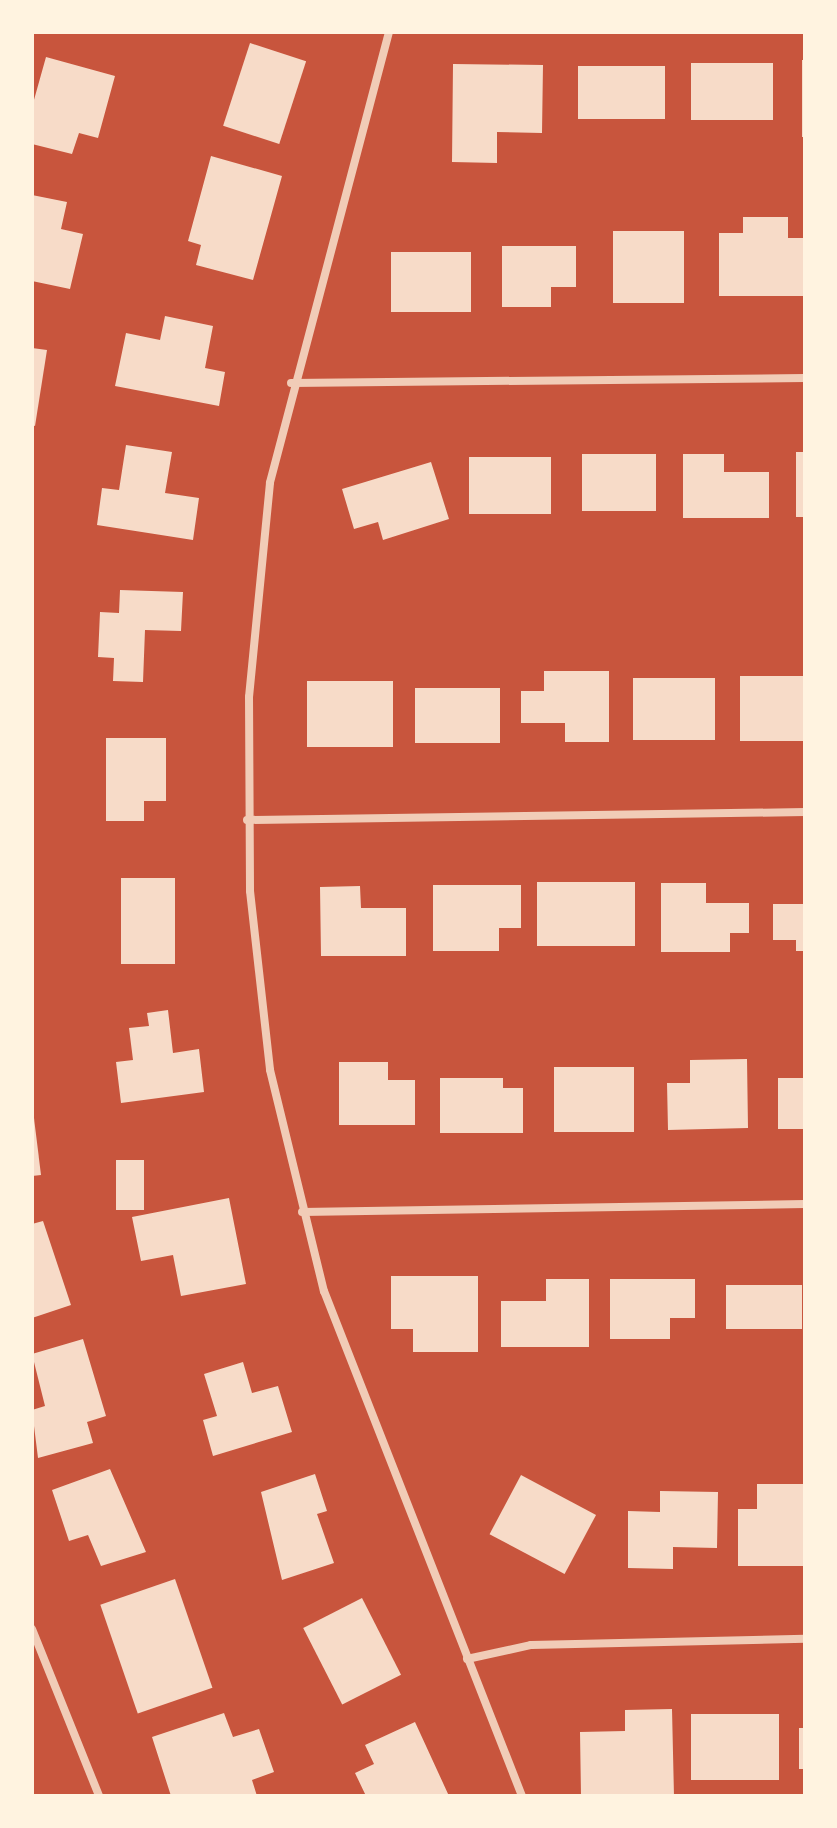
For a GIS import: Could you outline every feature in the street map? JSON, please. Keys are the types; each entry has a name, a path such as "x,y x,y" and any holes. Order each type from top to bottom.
{"street":[{"path":"389,32 291,383 257,589 247,820 261,1010 302,1212 347,1359 522,1796"},
{"path":"291,383 805,378"},
{"path":"247,820 805,812"},
{"path":"302,1212 805,1204"},
{"path":"32,1629 99,1796"},
{"path":"467,1659 531,1645 805,1639"}],"building":[{"path":"250,43 306,61 279,144 223,126"},
{"path":"46,57 115,76 98,138 79,133 72,154 32,144 32,107"},
{"path":"802,60 805,60 805,137 802,137"},
{"path":"691,63 773,63 773,120 691,120"},
{"path":"453,64 543,65 542,133 497,132 497,163 452,162"},
{"path":"578,66 665,66 665,119 578,119"},
{"path":"211,156 282,176 253,280 196,265 201,245 188,241"},
{"path":"32,195 67,202 61,229 83,234 70,289 32,281"},
{"path":"743,217 788,217 788,238 805,238 805,296 719,296 719,233 743,233"},
{"path":"613,231 684,231 684,303 613,303"},
{"path":"502,246 576,246 576,287 551,287 551,307 502,307"},
{"path":"391,252 471,252 471,312 391,312"},
{"path":"165,316 213,326 205,368 225,372 219,406 115,386 126,333 160,340"},
{"path":"32,348 47,350 35,426 32,425"},
{"path":"126,445 172,452 165,493 199,498 193,540 97,525 102,488 119,490"},
{"path":"796,452 805,452 805,517 796,517"},
{"path":"582,454 656,454 656,511 582,511"},
{"path":"683,454 724,454 724,472 769,472 769,518 683,518"},
{"path":"469,457 551,457 551,514 469,514"},
{"path":"431,462 449,519 383,540 378,522 354,529 342,489"},
{"path":"120,590 183,592 181,631 145,630 143,682 113,681 114,658 98,657 100,612 119,613"},
{"path":"544,671 609,671 609,742 565,742 565,723 521,723 521,691 544,691"},
{"path":"740,676 805,676 805,741 740,741"},
{"path":"633,678 715,678 715,740 633,740"},
{"path":"307,681 393,681 393,747 307,747"},
{"path":"415,688 500,688 500,743 415,743"},
{"path":"106,738 166,738 166,801 144,801 144,821 106,821"},
{"path":"121,878 175,878 175,964 121,964"},
{"path":"537,882 635,882 635,946 537,946"},
{"path":"661,883 706,883 706,903 749,903 749,933 730,933 730,952 661,952"},
{"path":"433,885 521,885 521,928 499,928 499,951 433,951"},
{"path":"360,886 361,908 406,908 406,956 321,956 320,887"},
{"path":"773,904 805,904 805,951 796,951 796,940 773,940"},
{"path":"168,1010 173,1053 199,1049 204,1092 121,1103 116,1062 133,1060 129,1028 149,1026 147,1013"},
{"path":"747,1059 748,1128 668,1130 667,1083 690,1083 690,1060"},
{"path":"339,1062 388,1062 388,1080 415,1080 415,1125 339,1125"},
{"path":"554,1067 634,1067 634,1132 554,1132"},
{"path":"440,1078 503,1078 503,1088 523,1088 523,1133 440,1133"},
{"path":"778,1078 805,1078 805,1129 778,1129"},
{"path":"32,1102 41,1175 32,1176"},
{"path":"116,1160 144,1160 144,1210 116,1210"},
{"path":"229,1198 246,1284 181,1296 173,1255 141,1261 132,1217"},
{"path":"43,1221 71,1305 32,1318 32,1224"},
{"path":"391,1276 478,1276 478,1352 413,1352 413,1329 391,1329"},
{"path":"546,1279 589,1279 589,1347 501,1347 501,1301 546,1301"},
{"path":"610,1279 695,1279 695,1318 670,1318 670,1339 610,1339"},
{"path":"726,1285 802,1285 802,1329 726,1329"},
{"path":"83,1339 106,1416 87,1422 93,1443 38,1458 32,1410 45,1406 32,1354"},
{"path":"243,1362 252,1393 278,1386 292,1432 213,1456 203,1420 217,1416 204,1374"},
{"path":"110,1469 146,1552 101,1566 88,1535 69,1541 52,1490"},
{"path":"315,1474 327,1511 317,1514 334,1563 282,1580 261,1492"},
{"path":"521,1475 596,1515 565,1574 490,1534"},
{"path":"757,1484 805,1484 805,1566 738,1566 738,1509 757,1509"},
{"path":"660,1491 718,1492 717,1548 673,1547 673,1569 628,1568 628,1511 660,1512"},
{"path":"175,1579 212,1688 138,1713 100,1605"},
{"path":"362,1598 401,1675 342,1705 303,1628"},
{"path":"672,1709 674,1796 581,1796 580,1732 625,1731 625,1710"},
{"path":"224,1713 233,1737 259,1729 274,1772 252,1780 257,1796 171,1796 152,1737"},
{"path":"691,1714 779,1714 779,1780 691,1780"},
{"path":"415,1722 449,1796 366,1796 355,1773 374,1764 365,1745"},
{"path":"799,1728 805,1728 805,1769 799,1769"}]}
